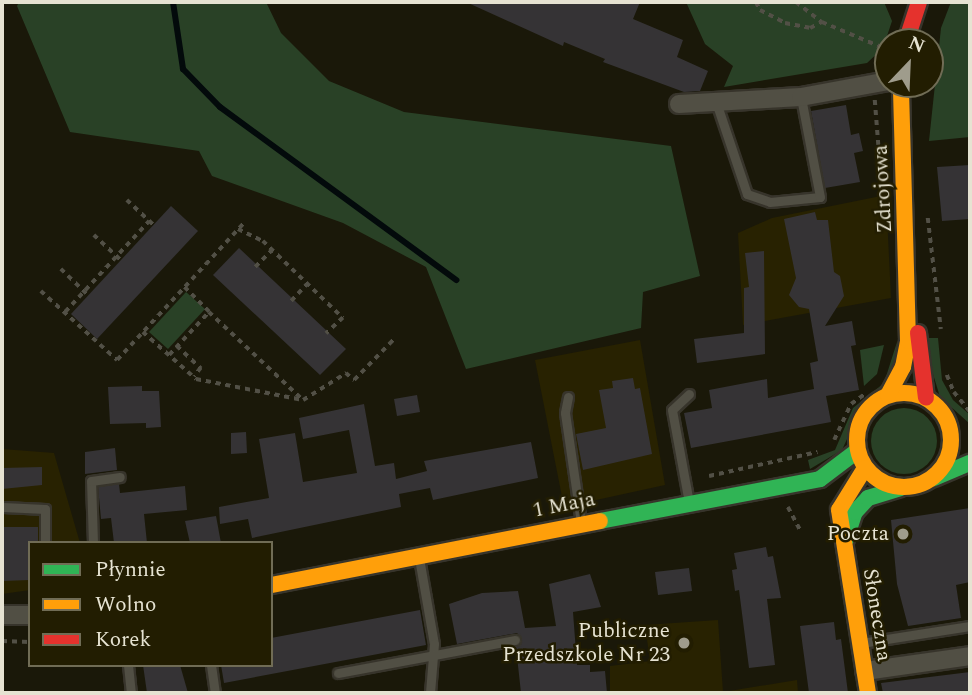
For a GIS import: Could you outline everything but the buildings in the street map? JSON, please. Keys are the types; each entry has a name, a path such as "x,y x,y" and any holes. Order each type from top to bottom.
{"street":[{"path":"911,28 919,2"},
{"path":"679,104 717,104 801,97 874,84"},
{"name":"Zdrojowa","path":"888,395 904,367 909,292 902,98"},
{"name":"Zdrojowa","path":"909,292 926,398"},
{"path":"970,434 950,427 926,398 888,395 866,411 856,437 857,451 865,468 887,485 901,488 970,463"},
{"path":"933,478 949,455 950,427"},
{"name":"1 Maja","path":"273,585 820,479 857,451"},
{"name":"Słoneczna","path":"865,468 839,510 868,693"},
{"name":"Słoneczna","path":"844,543 855,512 867,498 901,488"},
{"path":"2,615 28,615"},
{"path":"865,671 970,656"}],"lane":[{"path":"717,104 747,194 770,202 820,197 801,97"},
{"path":"689,394 672,410 689,503"},
{"path":"568,397 565,413 582,525"},
{"path":"93,541 91,481 120,477"},
{"path":"3,507 45,509 45,541"},
{"path":"419,556 434,653 430,693"},
{"path":"860,643 970,626"},
{"path":"338,673 515,640"},
{"path":"128,667 131,693"},
{"path":"211,667 215,693"}],"path":[{"path":"756,2 760,10 785,23 810,28 822,22"},
{"path":"796,2 822,22 874,44"},
{"path":"127,200 154,225"},
{"path":"65,312 149,220"},
{"path":"41,290 117,360 244,222"},
{"path":"238,229 272,250 343,318 326,334"},
{"path":"94,235 121,260"},
{"path":"255,267 272,250"},
{"path":"61,269 88,295"},
{"path":"291,301 307,284"},
{"path":"184,287 303,400"},
{"path":"169,355 209,312"},
{"path":"941,328 943,340"},
{"path":"143,332 194,377 303,400 346,373 354,380 394,339"},
{"path":"177,346 201,368 194,377"},
{"path":"946,365 954,392 970,412"},
{"path":"832,444 851,404 867,391"},
{"path":"798,457 821,451"},
{"path":"2,641 28,642"}],"shaded area":[{"path":"886,195 891,298 743,325 738,233 772,218"},
{"path":"640,340 665,485 564,507 535,360"},
{"path":"2,449 54,453 79,541 28,541 28,590 2,594"},
{"name":"Publiczne Przedszkole Nr 23","path":"718,620 723,692 797,680 798,693 610,693 610,666 650,661 645,625"}],"green space":[{"path":"19,2 266,2 281,33 329,81 404,112 671,146 700,276 643,292 641,328 466,369 426,267 343,223 212,176 199,151 70,132 17,6"},
{"path":"686,2 884,2 892,21 890,28 874,28 874,56 867,63 724,87 733,66 705,44"},
{"path":"951,2 970,2 970,137 929,141 934,98 944,98 944,28 941,28"},
{"path":"186,292 205,309 168,349 149,332"},
{"path":"922,338 938,338 942,380 953,400 970,415 970,424 940,397"},
{"path":"897,342 896,368 879,393 863,404 842,450 810,469 808,460 835,450 853,408 884,383"},
{"path":"884,345 877,374 864,386 860,350"},
{"path":"898,408 910,408 922,413 932,423 937,441 935,454 922,469 910,474 898,474 886,469 876,459 871,447 871,435 876,423 886,413"}],"waterway":[{"path":"173,2 183,69 220,107 456,280"}],"traffic: fast":[{"path":"600,521 820,479 857,451"},
{"path":"934,478 970,463"},
{"path":"846,539 855,512 868,498 901,488"}],"traffic: slow":[{"path":"888,395 903,367 908,341 901,98"},
{"path":"904,393 922,396 937,407 948,422 951,440 948,458 937,473 922,484 904,487 886,484 871,473 860,458 857,440 860,422 871,407 886,396 904,393"},
{"path":"865,468 839,510 868,693"},
{"path":"273,585 600,521"}],"traffic: jam":[{"path":"911,28 919,2"},
{"path":"918,333 926,398"}],"place":[{"name":"Poczta","path":"903,534"},
{"name":"Publiczne Przedszkole Nr 23","path":"684,643"}]}
